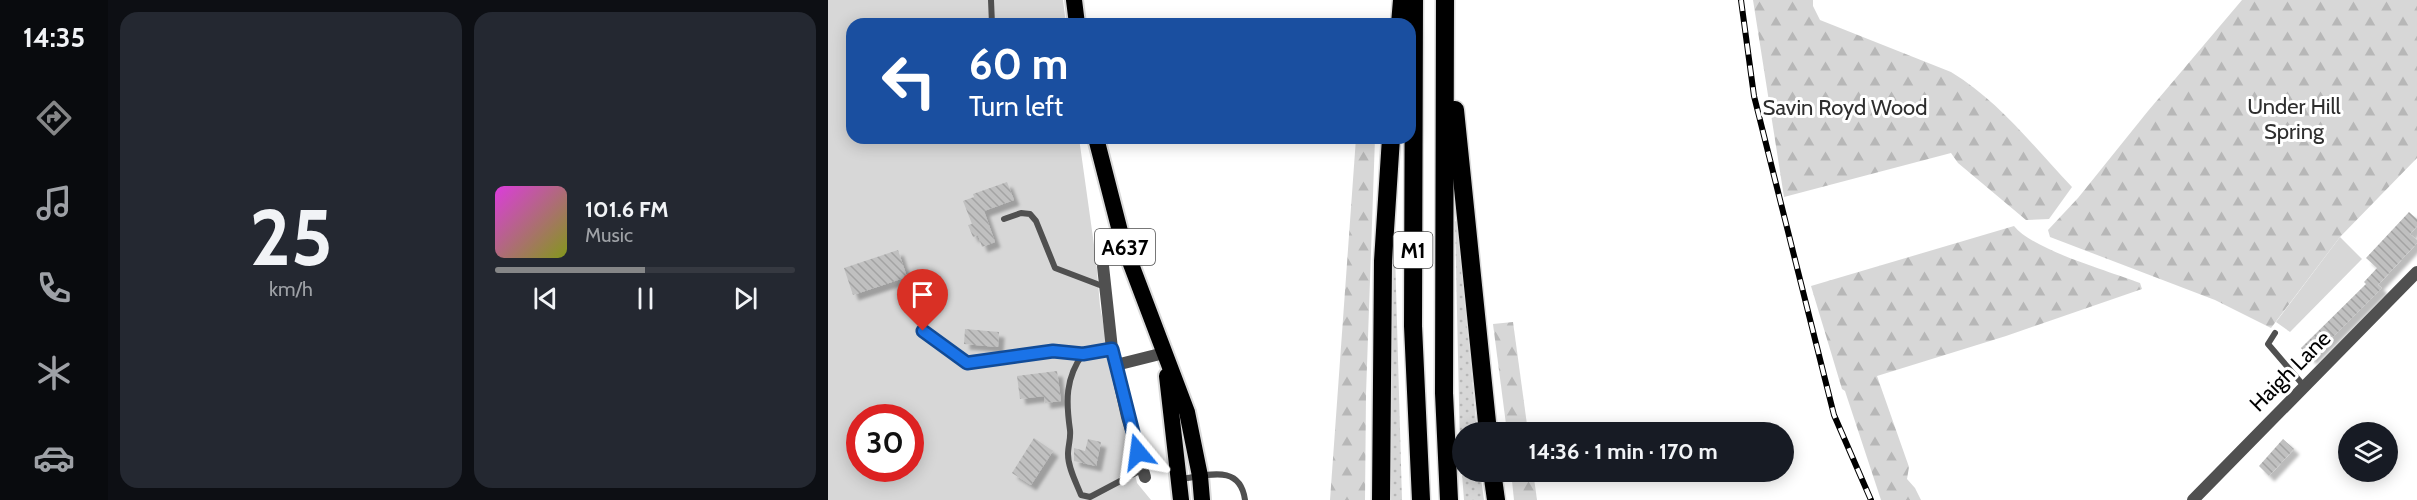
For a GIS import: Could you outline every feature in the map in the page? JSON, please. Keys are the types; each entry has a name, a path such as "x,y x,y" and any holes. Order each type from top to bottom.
{"highway":[{"path":"1074,0 1076,18"},
{"path":"1400,18 1402,0"},
{"name":"M1","path":"1414,0 1414,18"},
{"name":"M1","path":"1445,4 1487,422"},
{"name":"M1","path":"1445,4 1444,393 1449,500"},
{"name":"A637","path":"1098,144 1123,243 1164,353 1180,500"},
{"name":"M1","path":"1381,500 1383,261 1392,144"},
{"name":"M1","path":"1414,144 1413,326 1421,500"},
{"path":"1164,353 1187,412 1200,476 1202,500"},
{"path":"1494,482 1496,500"}],"street":[{"path":"1102,266 1112,349 1144,473"},
{"name":"Haigh Lane","path":"2193,500 2417,272"},
{"path":"1116,365 1164,353"}],"lane":[{"path":"991,0 992,18"},
{"path":"1004,219 1022,213 1030,214 1036,221 1055,268 1105,287"},
{"path":"923,331 967,363 1053,351 1083,354 1112,349"},
{"path":"2275,333 2268,344 2304,386"},
{"path":"1083,354 1073,367 1066,395 1066,414 1070,433 1068,456 1081,495 1090,497 1144,473"},
{"path":"1179,479 1200,476 1233,476 1242,485 1245,500"}],"green space":[{"path":"828,0 1063,0 1065,18 846,18 846,144 1080,144 1096,259 1100,306 1137,483 1151,500 828,500"},
{"name":"Savin Royd Wood","path":"1753,0 1813,0 1813,6 1820,20 1951,72 2000,111 2072,187 2049,219 2026,220 1958,163 1951,153 1784,197"},
{"name":"Under Hill Spring","path":"2242,0 2417,0 2417,158 2340,237 2271,328 2215,300 2050,237 2048,230 2078,198"},
{"path":"1356,144 1375,144 1366,394 1365,500 1330,500"},
{"path":"1394,217 1402,500 1387,500 1386,361"},
{"path":"1455,221 1458,223 1476,422 1459,422"},
{"path":"2014,226 2037,243 2072,259 2140,283 2142,289 2006,336 1877,376 1909,467 1907,479 1921,500 1881,500 1845,391 1842,389 1811,286"},
{"path":"2340,237 2362,259 2290,332 2276,322"},
{"path":"1513,322 1527,422 1506,422 1493,324"},
{"path":"1463,482 1482,482 1484,500 1464,500"},
{"path":"1512,482 1535,482 1537,500 1514,500"}],"building":[{"path":"1007,182 1014,200 984,211 995,242 982,247 978,235 973,237 968,225 972,224 963,201 974,197 973,194"},
{"path":"2409,212 2417,219 2417,226 2410,234 2417,240 2417,243 2378,285 2382,288 2311,359 2301,348 2366,284 2364,282 2377,268 2366,258"},
{"path":"898,250 907,277 853,295 844,268"},
{"path":"965,329 999,332 998,347 964,344"},
{"path":"1057,371 1061,401 1045,403 1044,396 1020,399 1017,376"},
{"path":"1034,438 1053,451 1031,485 1012,473"},
{"path":"1088,439 1101,442 1096,466 1074,461 1074,448 1085,451"},
{"path":"2283,439 2294,449 2269,476 2259,466"}],"railway":[{"path":"1741,0 1754,96 1834,415 1871,500"}],"route":[{"path":"923,331 967,363 1053,351 1083,354 1112,349 1138,452"}]}
